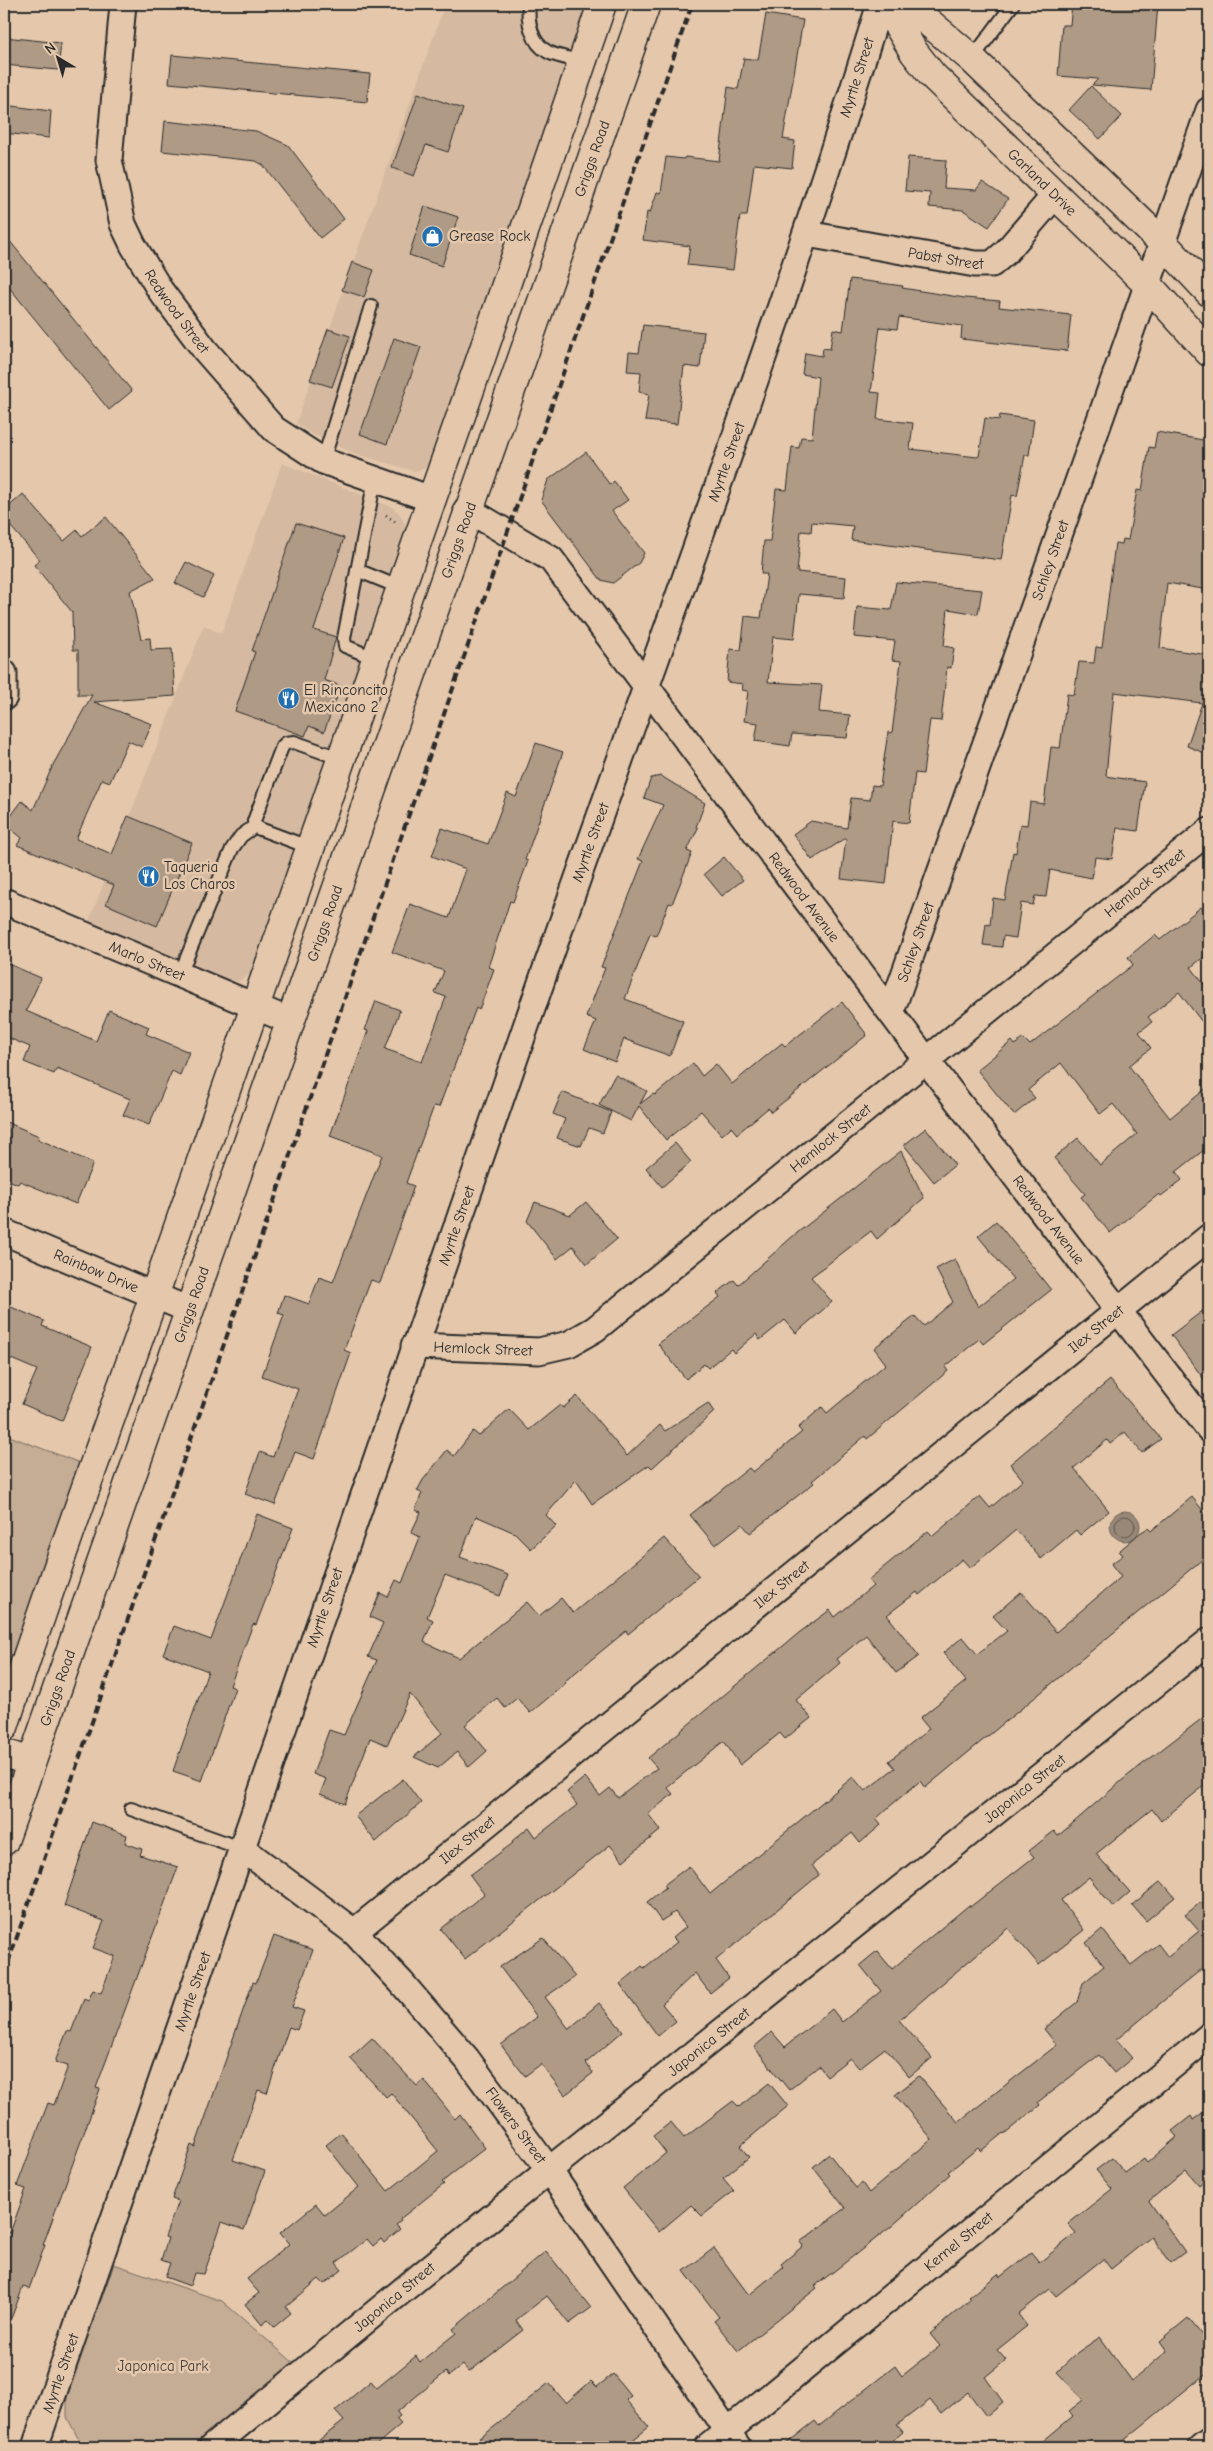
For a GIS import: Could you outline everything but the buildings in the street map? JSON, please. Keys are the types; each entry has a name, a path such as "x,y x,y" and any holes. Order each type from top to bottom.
{"main road":[{"path":"4,1727 46,1595 155,1296 431,499 492,331 602,4"},
{"name":"Griggs Road","path":"4,1841 376,776 467,509 646,4"},
{"name":"Garland Drive","path":"885,4 914,52 932,75 1148,285 1209,352"},
{"path":"893,4 927,21 972,59 1162,242 1209,292"},
{"path":"583,62 622,75"},
{"path":"467,509 459,500 458,492 500,361 499,350 492,331"},
{"path":"419,652 410,632 442,532 443,516 431,499"},
{"path":"342,759 376,776"},
{"path":"4,1753 31,1762"}],"street":[{"name":"Redwood Street","path":"122,4 109,160 123,224 132,245 160,290 232,383 274,429 323,461 431,499"},
{"name":"Myrtle Street","path":"35,2447 243,1849 414,1346 645,685 807,234 880,4"},
{"name":"Schley Street","path":"891,1012 1209,110"},
{"name":"Pabst Street","path":"807,234 975,264 992,264 1006,252 1055,195"},
{"name":"Redwood Avenue","path":"467,509 551,559 927,1061 1118,1311"},
{"path":"4,673 4,696"},
{"name":"Hemlock Street","path":"414,1346 539,1351 569,1344 595,1329 1209,831"},
{"name":"Marlo Street","path":"4,901 290,1021"},
{"name":"Rainbow Drive","path":"4,1232 189,1310"},
{"name":"Ilex Street","path":"354,1932 1209,1237"},
{"path":"1118,1311 1209,1429"},
{"name":"Japonica Street","path":"212,2447 550,2170 1209,1641"},
{"name":"Flowers Street","path":"243,1849 354,1932 401,1982 467,2058 550,2170 732,2439"},
{"name":"Kernel Street","path":"708,2447 732,2439 1209,2036"},
{"path":"1201,2447 1209,2441"}],"lane":[{"path":"530,4 527,18 537,43 548,52 583,62"},
{"path":"972,59 1013,4"},
{"path":"323,461 370,306"},
{"path":"375,479 344,638 345,646 376,659"},
{"path":"357,570 401,588"},
{"path":"255,826 254,820 282,747 286,743 294,742 342,759"},
{"path":"255,826 311,848"},
{"path":"180,974 232,849 242,836 255,826"},
{"path":"131,1809 243,1849"}],"shaded area":[{"path":"445,4 591,4 430,463 423,469 414,471 355,454 311,434 296,423"},
{"path":"282,463 392,507 400,514 406,526 405,537 261,951 252,973 240,981 228,982 87,926 204,625 221,634"}],"green space":[{"path":"4,1434 80,1463 4,1678"},
{"name":"Japonica Park","path":"114,2264 222,2301 294,2363 192,2447 86,2447 80,2442 67,2417 67,2394"}],"water":[{"path":"1125,1511 1136,1515 1140,1526 1136,1537 1125,1541 1114,1537 1110,1526 1114,1515"}],"railway":[{"path":"4,1974 692,4"}],"place":[{"name":"Grease Rock","path":"433,236"},
{"name":"El Rinconcito Mexicano 2","path":"288,699"},
{"name":"Taqueria Los Charos","path":"148,876"}]}
